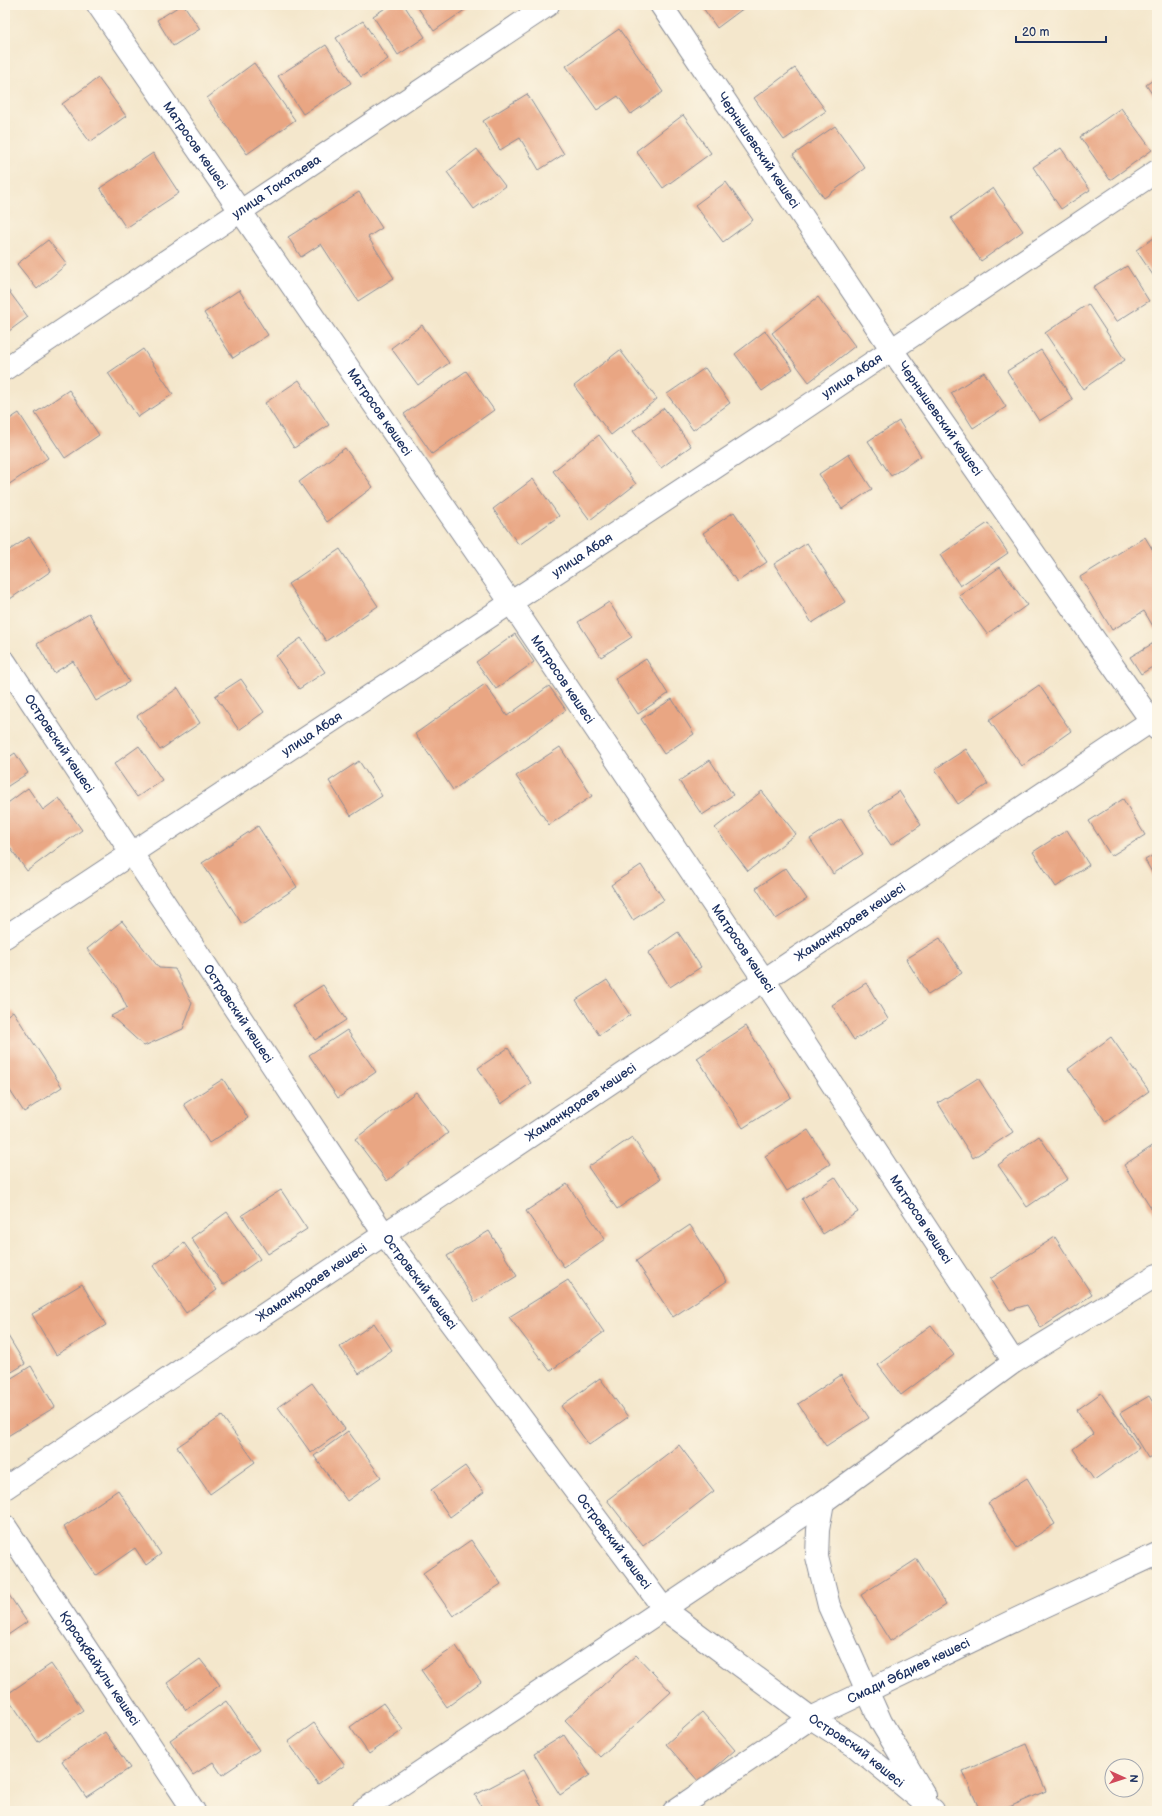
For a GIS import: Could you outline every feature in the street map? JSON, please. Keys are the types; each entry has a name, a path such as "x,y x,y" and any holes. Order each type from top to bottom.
{"street":[{"name":"Матросов көшесі","path":"98,5 511,603 764,980 1014,1362"},
{"name":"улица Токатаева","path":"5,369 548,5"},
{"name":"Чернышевский көшесі","path":"661,5 892,350 1155,722"},
{"name":"улица Абая","path":"5,937 892,350 1157,171"},
{"name":"Островский көшесі","path":"5,662 384,1234 664,1609 811,1718 856,1746 933,1810"},
{"name":"Жаманқараев көшесі","path":"5,1488 764,980 1155,722"},
{"path":"362,1811 823,1502 1014,1362 1157,1275"},
{"path":"823,1502 818,1530 817,1557 829,1606 881,1722 933,1810"},
{"name":"Қорсақбайұлы көшесі","path":"5,1526 194,1811"},
{"name":"Смади Әбдиев көшесі","path":"674,1811 811,1718 1157,1554"}],"building":[{"path":"181,5 184,5 200,29 173,46 157,20"},
{"path":"390,5 404,5 425,37 398,55 373,16"},
{"path":"416,5 468,5 469,7 434,31"},
{"path":"701,5 748,5 717,28"},
{"path":"363,21 388,59 361,77 336,38"},
{"path":"619,29 663,92 631,114 618,96 597,110 566,66"},
{"path":"326,45 351,83 303,114 278,76"},
{"path":"254,63 295,120 247,154 207,98"},
{"path":"795,68 826,111 784,140 754,98"},
{"path":"1157,77 1157,101 1146,85"},
{"path":"98,78 126,116 90,142 62,104"},
{"path":"527,94 564,154 539,170 520,138 500,150 483,121"},
{"path":"1121,108 1152,150 1110,180 1080,137"},
{"path":"683,115 711,153 663,188 636,151"},
{"path":"835,126 865,168 824,198 793,155"},
{"path":"1061,148 1090,190 1061,209 1033,167"},
{"path":"477,149 505,186 474,209 447,172"},
{"path":"153,153 179,193 126,228 100,188"},
{"path":"726,182 753,220 723,242 695,205"},
{"path":"993,188 1023,231 981,261 951,218"},
{"path":"359,192 382,228 368,237 394,278 358,301 321,244 301,257 288,237"},
{"path":"1157,236 1157,281 1136,250"},
{"path":"48,240 67,264 37,289 17,264"},
{"path":"1127,266 1149,301 1116,322 1093,287"},
{"path":"5,286 28,317 5,334"},
{"path":"239,290 268,335 233,358 204,313"},
{"path":"818,297 855,346 809,382 772,333"},
{"path":"1088,304 1125,360 1083,389 1045,333"},
{"path":"422,325 449,363 418,385 391,348"},
{"path":"765,331 793,369 762,391 735,354"},
{"path":"143,349 173,394 138,417 108,373"},
{"path":"620,350 657,399 611,435 574,386"},
{"path":"1041,350 1073,400 1039,421 1007,371"},
{"path":"705,368 730,403 693,430 667,394"},
{"path":"466,371 494,410 432,454 404,414"},
{"path":"984,372 1006,407 973,428 951,393"},
{"path":"299,380 329,425 294,448 265,403"},
{"path":"69,390 99,435 65,458 35,413"},
{"path":"664,408 691,446 661,468 633,431"},
{"path":"19,413 48,458 5,487 5,422"},
{"path":"899,421 921,456 891,476 868,441"},
{"path":"599,435 636,484 590,520 553,471"},
{"path":"345,448 373,487 327,522 299,482"},
{"path":"849,454 872,489 842,509 819,474"},
{"path":"533,479 559,516 519,545 493,509"},
{"path":"734,512 767,562 737,582 703,533"},
{"path":"988,523 1008,553 960,586 940,555"},
{"path":"29,537 51,571 10,599 5,590 5,553"},
{"path":"1145,537 1157,557 1157,633 1144,611 1112,630 1080,577"},
{"path":"807,543 845,602 812,623 774,564"},
{"path":"340,549 378,606 326,641 288,584"},
{"path":"1000,567 1027,605 987,634 959,596"},
{"path":"609,602 632,637 601,657 578,622"},
{"path":"89,613 129,682 96,701 73,661 54,673 37,644"},
{"path":"515,634 534,662 496,689 476,662"},
{"path":"301,638 325,672 299,689 276,656"},
{"path":"1157,641 1157,664 1141,674 1130,657"},
{"path":"646,659 668,694 638,714 615,679"},
{"path":"241,679 264,712 239,730 215,696"},
{"path":"485,684 507,716 549,686 566,710 453,790 415,734"},
{"path":"1039,685 1071,731 1022,766 989,720"},
{"path":"178,688 200,723 160,750 137,716"},
{"path":"672,699 694,734 664,754 641,719"},
{"path":"139,746 162,780 137,797 114,764"},
{"path":"560,747 592,796 549,825 516,776"},
{"path":"966,749 988,784 958,804 935,769"},
{"path":"15,753 28,773 5,788 5,760"},
{"path":"710,760 733,795 702,815 679,781"},
{"path":"359,761 382,796 351,816 329,781"},
{"path":"28,788 43,810 59,798 82,830 27,871 5,841 5,805"},
{"path":"762,791 796,834 748,871 715,828"},
{"path":"899,791 921,825 891,845 868,811"},
{"path":"1123,799 1145,835 1111,856 1089,821"},
{"path":"841,819 863,854 833,874 810,839"},
{"path":"258,826 297,887 242,924 202,863"},
{"path":"1067,830 1089,865 1056,887 1033,852"},
{"path":"1157,853 1157,881 1145,860"},
{"path":"641,865 664,900 633,920 611,885"},
{"path":"786,868 807,899 776,919 756,888"},
{"path":"122,921 159,968 175,969 192,1003 183,1029 144,1046 111,1016 127,1008 117,987 87,949"},
{"path":"678,932 701,967 670,987 648,953"},
{"path":"940,938 962,973 928,995 906,959"},
{"path":"607,980 630,1015 599,1035 576,1000"},
{"path":"866,983 888,1019 854,1040 832,1005"},
{"path":"323,985 346,1020 315,1040 292,1005"},
{"path":"13,1011 62,1087 24,1112 5,1083 5,1017"},
{"path":"746,1026 791,1097 743,1128 697,1058"},
{"path":"347,1030 376,1072 338,1098 309,1055"},
{"path":"1111,1037 1149,1091 1106,1122 1068,1069"},
{"path":"508,1048 531,1083 501,1104 478,1068"},
{"path":"978,1078 1013,1132 973,1158 938,1103"},
{"path":"223,1079 248,1118 209,1143 184,1104"},
{"path":"416,1092 448,1133 387,1181 355,1139"},
{"path":"808,1130 830,1164 787,1191 765,1156"},
{"path":"1039,1136 1068,1179 1027,1207 998,1165"},
{"path":"632,1137 660,1179 617,1209 588,1167"},
{"path":"1157,1143 1157,1217 1124,1165"},
{"path":"835,1177 858,1212 823,1234 802,1199"},
{"path":"567,1184 605,1239 564,1267 526,1211"},
{"path":"281,1190 307,1229 268,1254 242,1215"},
{"path":"227,1212 260,1259 223,1285 191,1238"},
{"path":"690,1225 727,1281 673,1317 636,1261"},
{"path":"489,1231 517,1276 475,1302 447,1256"},
{"path":"1055,1237 1092,1295 1041,1328 1027,1305 1010,1310 990,1279"},
{"path":"184,1243 217,1290 186,1313 153,1266"},
{"path":"568,1280 604,1332 550,1371 509,1317"},
{"path":"82,1284 106,1325 56,1355 32,1314"},
{"path":"374,1323 392,1350 359,1374 340,1347"},
{"path":"931,1325 954,1355 901,1395 878,1365"},
{"path":"5,1331 25,1364 5,1376"},
{"path":"31,1366 55,1407 6,1437 5,1382"},
{"path":"841,1375 869,1418 826,1446 798,1404"},
{"path":"600,1378 628,1417 589,1445 561,1406"},
{"path":"312,1383 345,1429 311,1453 278,1407"},
{"path":"1101,1393 1139,1448 1094,1480 1073,1449 1093,1434 1077,1410"},
{"path":"1149,1396 1157,1409 1157,1453 1148,1458 1120,1413"},
{"path":"222,1416 255,1462 210,1494 177,1447"},
{"path":"348,1431 381,1477 347,1501 314,1456"},
{"path":"679,1445 714,1491 643,1546 607,1500"},
{"path":"465,1466 484,1492 450,1517 431,1490"},
{"path":"1027,1478 1055,1524 1017,1548 988,1503"},
{"path":"118,1490 161,1554 146,1565 135,1548 96,1575 64,1527"},
{"path":"471,1540 501,1584 453,1616 423,1573"},
{"path":"917,1559 946,1605 890,1641 861,1595"},
{"path":"5,1589 27,1622 5,1637"},
{"path":"456,1646 481,1682 447,1707 421,1670"},
{"path":"636,1655 671,1692 600,1757 565,1720"},
{"path":"200,1659 220,1685 186,1710 167,1683"},
{"path":"51,1664 83,1710 38,1742 6,1695"},
{"path":"226,1701 259,1750 222,1775 213,1762 193,1775 170,1740"},
{"path":"383,1703 403,1730 369,1754 350,1727"},
{"path":"702,1712 735,1750 699,1782 666,1744"},
{"path":"314,1723 345,1765 318,1784 288,1742"},
{"path":"105,1732 130,1768 86,1797 62,1761"},
{"path":"564,1735 590,1775 560,1795 534,1754"},
{"path":"1026,1744 1046,1791 1000,1811 980,1811 963,1771"},
{"path":"523,1770 543,1809 539,1811 484,1811 475,1795"}]}
